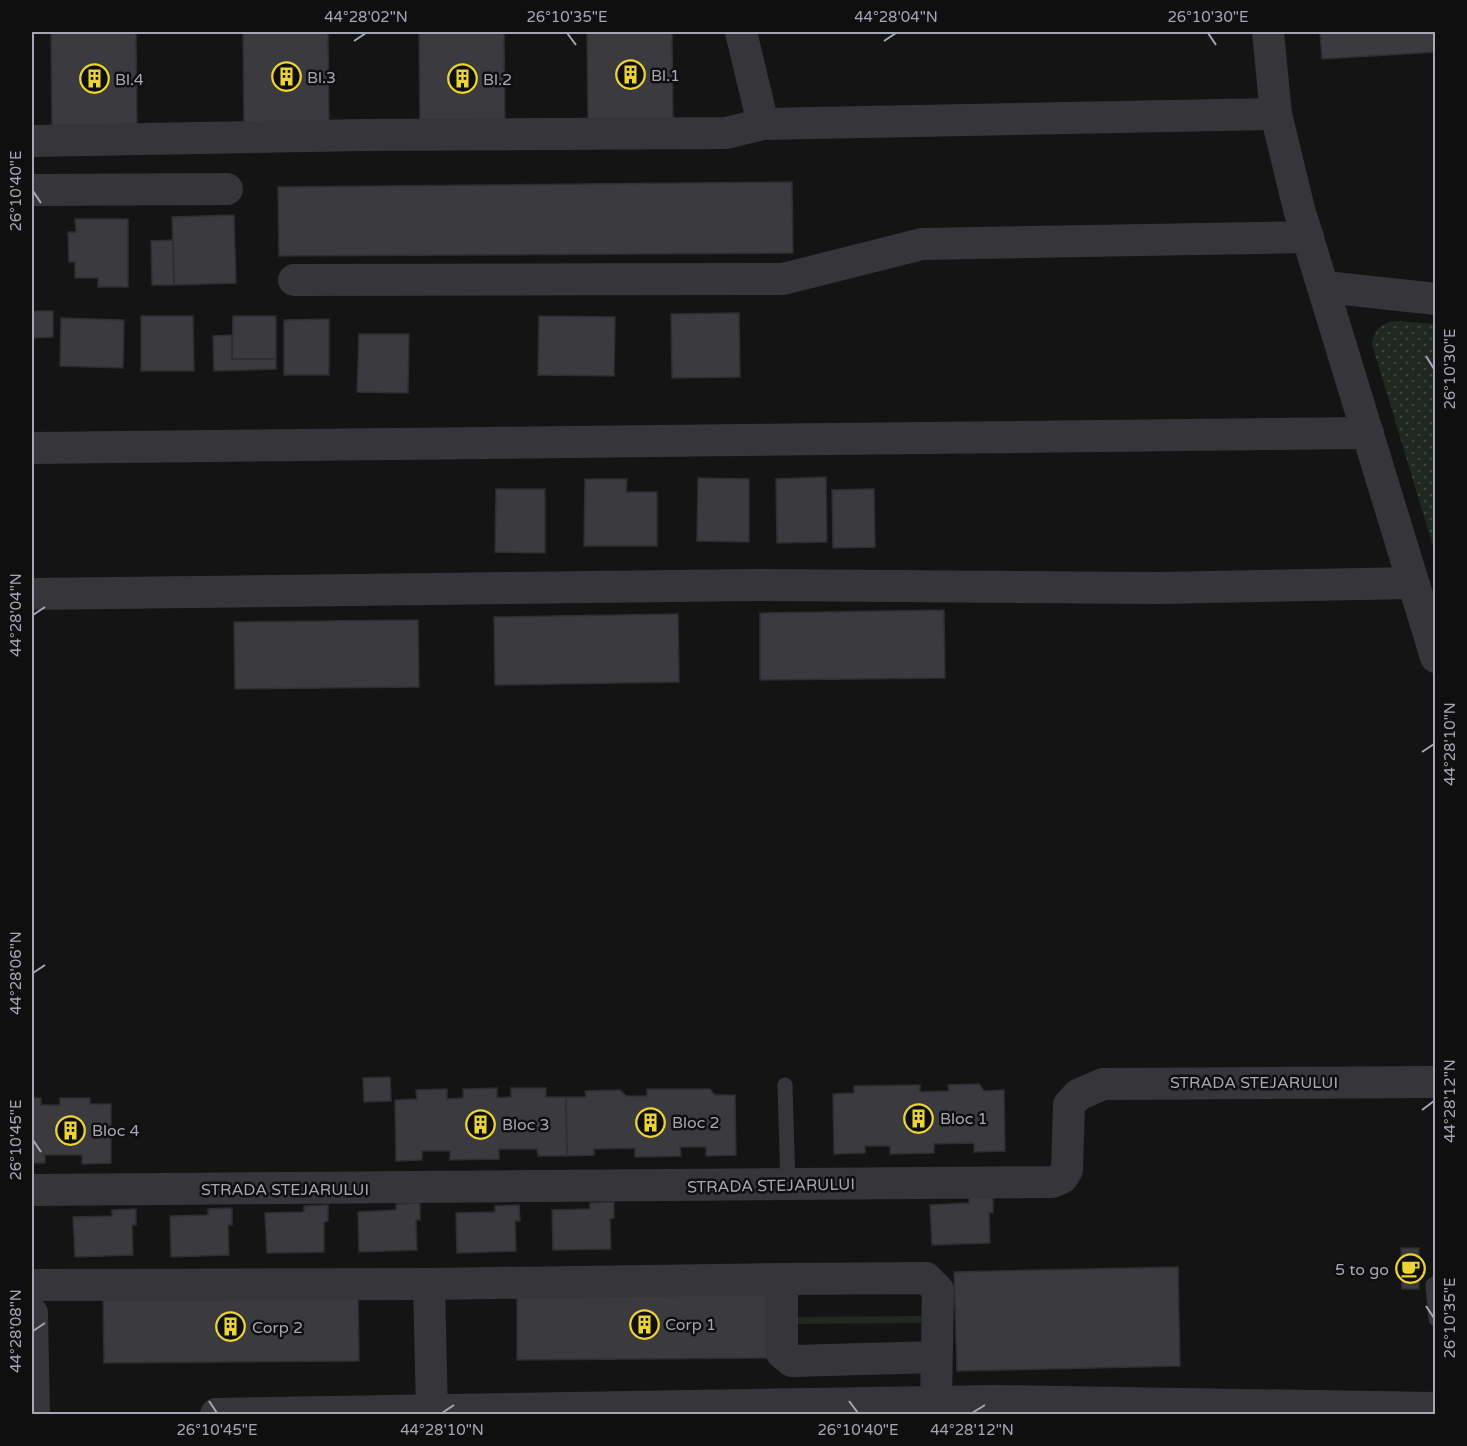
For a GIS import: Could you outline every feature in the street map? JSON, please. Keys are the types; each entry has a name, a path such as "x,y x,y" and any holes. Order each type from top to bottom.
{"street":[{"path":"741,32 763,124"},
{"path":"1268,32 1276,114 1308,237 1436,657"},
{"path":"32,141 363,135 726,133 763,124 1276,114"},
{"path":"32,190 227,189"},
{"path":"294,280 783,279 922,244 1308,237"},
{"path":"1325,287 1436,299"},
{"path":"32,448 1368,433"},
{"path":"32,594 756,585 1159,588 1413,584"},
{"name":"STRADA STEJARULUI","path":"32,1190 1052,1182 1062,1178 1067,1170 1069,1105 1078,1095 1103,1084 1436,1082"},
{"path":"32,1285 429,1284 926,1278 938,1290 936,1403"},
{"path":"782,1279 782,1353 785,1358 792,1361 937,1357"},
{"path":"429,1284 432,1412"},
{"path":"32,1313 34,1414"},
{"path":"216,1414 994,1401 1436,1408"}],"lane":[{"path":"784,1086 788,1184"},
{"path":"1436,1283 1432,1285 1436,1319"}],"shaded area":[{"path":"1393,321 1435,324 1435,553 1372,344 1378,328"},
{"path":"925,1316 925,1323 791,1324 791,1317"}],"building":[{"name":"Bl.4","path":"51,32 136,32 137,127 52,129"},
{"name":"Bl.3","path":"243,32 328,32 329,123 244,124"},
{"name":"Bl.2","path":"419,32 504,32 505,127 420,128"},
{"name":"Bl.1","path":"587,32 672,32 673,119 588,120"},
{"path":"1320,32 1436,32 1436,52 1322,59"},
{"path":"792,182 793,253 279,256 278,187"},
{"path":"234,215 236,283 174,285 172,217"},
{"path":"75,219 128,219 128,287 98,287 98,278 75,278 75,262 69,262 68,232 76,232"},
{"path":"173,240 174,285 152,285 151,241"},
{"path":"32,311 53,311 53,337 32,338"},
{"path":"739,313 740,377 672,378 671,314"},
{"path":"141,316 193,316 194,371 141,371"},
{"path":"233,316 276,316 276,359 232,359"},
{"path":"539,316 615,317 614,376 538,375"},
{"path":"61,318 124,320 123,368 60,366"},
{"path":"329,319 329,375 284,375 284,320"},
{"path":"359,334 409,334 408,393 357,392"},
{"path":"232,335 232,359 276,359 276,369 214,371 213,336"},
{"path":"826,477 827,542 777,543 776,479"},
{"path":"698,478 749,479 749,542 697,541"},
{"path":"585,479 627,479 626,492 657,492 657,546 584,546"},
{"path":"496,489 545,489 545,553 495,552"},
{"path":"874,489 875,547 833,548 832,490"},
{"path":"944,610 945,678 760,680 760,613"},
{"path":"678,614 679,682 495,685 494,617"},
{"path":"418,620 419,687 235,689 234,622"},
{"path":"390,1077 391,1101 364,1102 363,1078"},
{"name":"Bloc 1","path":"979,1084 984,1091 1004,1090 1005,1151 974,1152 974,1143 934,1144 934,1153 890,1154 890,1146 865,1146 865,1153 834,1154 833,1094 854,1093 854,1086 920,1085 920,1092 949,1091 948,1085"},
{"name":"Bloc 3","path":"497,1088 497,1098 511,1097 511,1088 546,1088 546,1097 566,1097 567,1156 538,1156 537,1149 499,1149 499,1159 450,1160 450,1151 422,1151 422,1160 396,1161 395,1100 417,1099 416,1090 447,1089 447,1099 463,1098 463,1089"},
{"name":"Bloc 2","path":"647,1089 710,1089 715,1095 735,1095 736,1155 706,1156 706,1147 680,1147 681,1156 635,1157 635,1148 594,1149 594,1155 567,1156 566,1097 586,1097 585,1091 620,1090 626,1096 647,1096"},
{"name":"Bloc 4","path":"32,1098 41,1098 41,1105 60,1105 60,1098 90,1098 90,1104 111,1104 111,1163 82,1164 82,1155 45,1155 45,1163 32,1163"},
{"path":"969,1197 993,1197 993,1213 989,1212 990,1243 932,1245 930,1205 969,1203"},
{"path":"614,1202 614,1218 610,1219 611,1249 553,1250 552,1210 590,1209 590,1203"},
{"path":"420,1203 420,1220 416,1220 417,1250 359,1252 358,1212 396,1210 396,1204"},
{"path":"328,1205 328,1221 324,1222 324,1252 267,1253 265,1213 304,1212 304,1206"},
{"path":"519,1205 520,1221 515,1221 516,1251 457,1253 456,1213 495,1212 495,1206"},
{"path":"232,1208 232,1225 228,1225 229,1255 171,1257 170,1216 208,1215 208,1209"},
{"path":"136,1209 136,1225 132,1225 133,1255 75,1257 73,1217 112,1216 112,1210"},
{"name":"5 to go","path":"1401,1248 1419,1248 1419,1289 1402,1289"},
{"path":"1178,1267 1180,1366 957,1371 954,1272"},
{"name":"Corp 1","path":"772,1287 772,1358 517,1360 517,1290"},
{"name":"Corp 2","path":"358,1290 359,1361 104,1363 103,1293"}],"place":[{"name":"Bl.1","path":"630,75"},
{"name":"Bl.3","path":"286,77"},
{"name":"Bl.4","path":"94,79"},
{"name":"Bl.2","path":"462,79"},
{"name":"Bloc 1","path":"919,1118"},
{"name":"Bloc 2","path":"651,1122"},
{"name":"Bloc 3","path":"481,1124"},
{"name":"Bloc 4","path":"71,1130"},
{"name":"5 to go","path":"1410,1269"},
{"name":"Corp 1","path":"644,1324"},
{"name":"Corp 2","path":"231,1327"}]}
